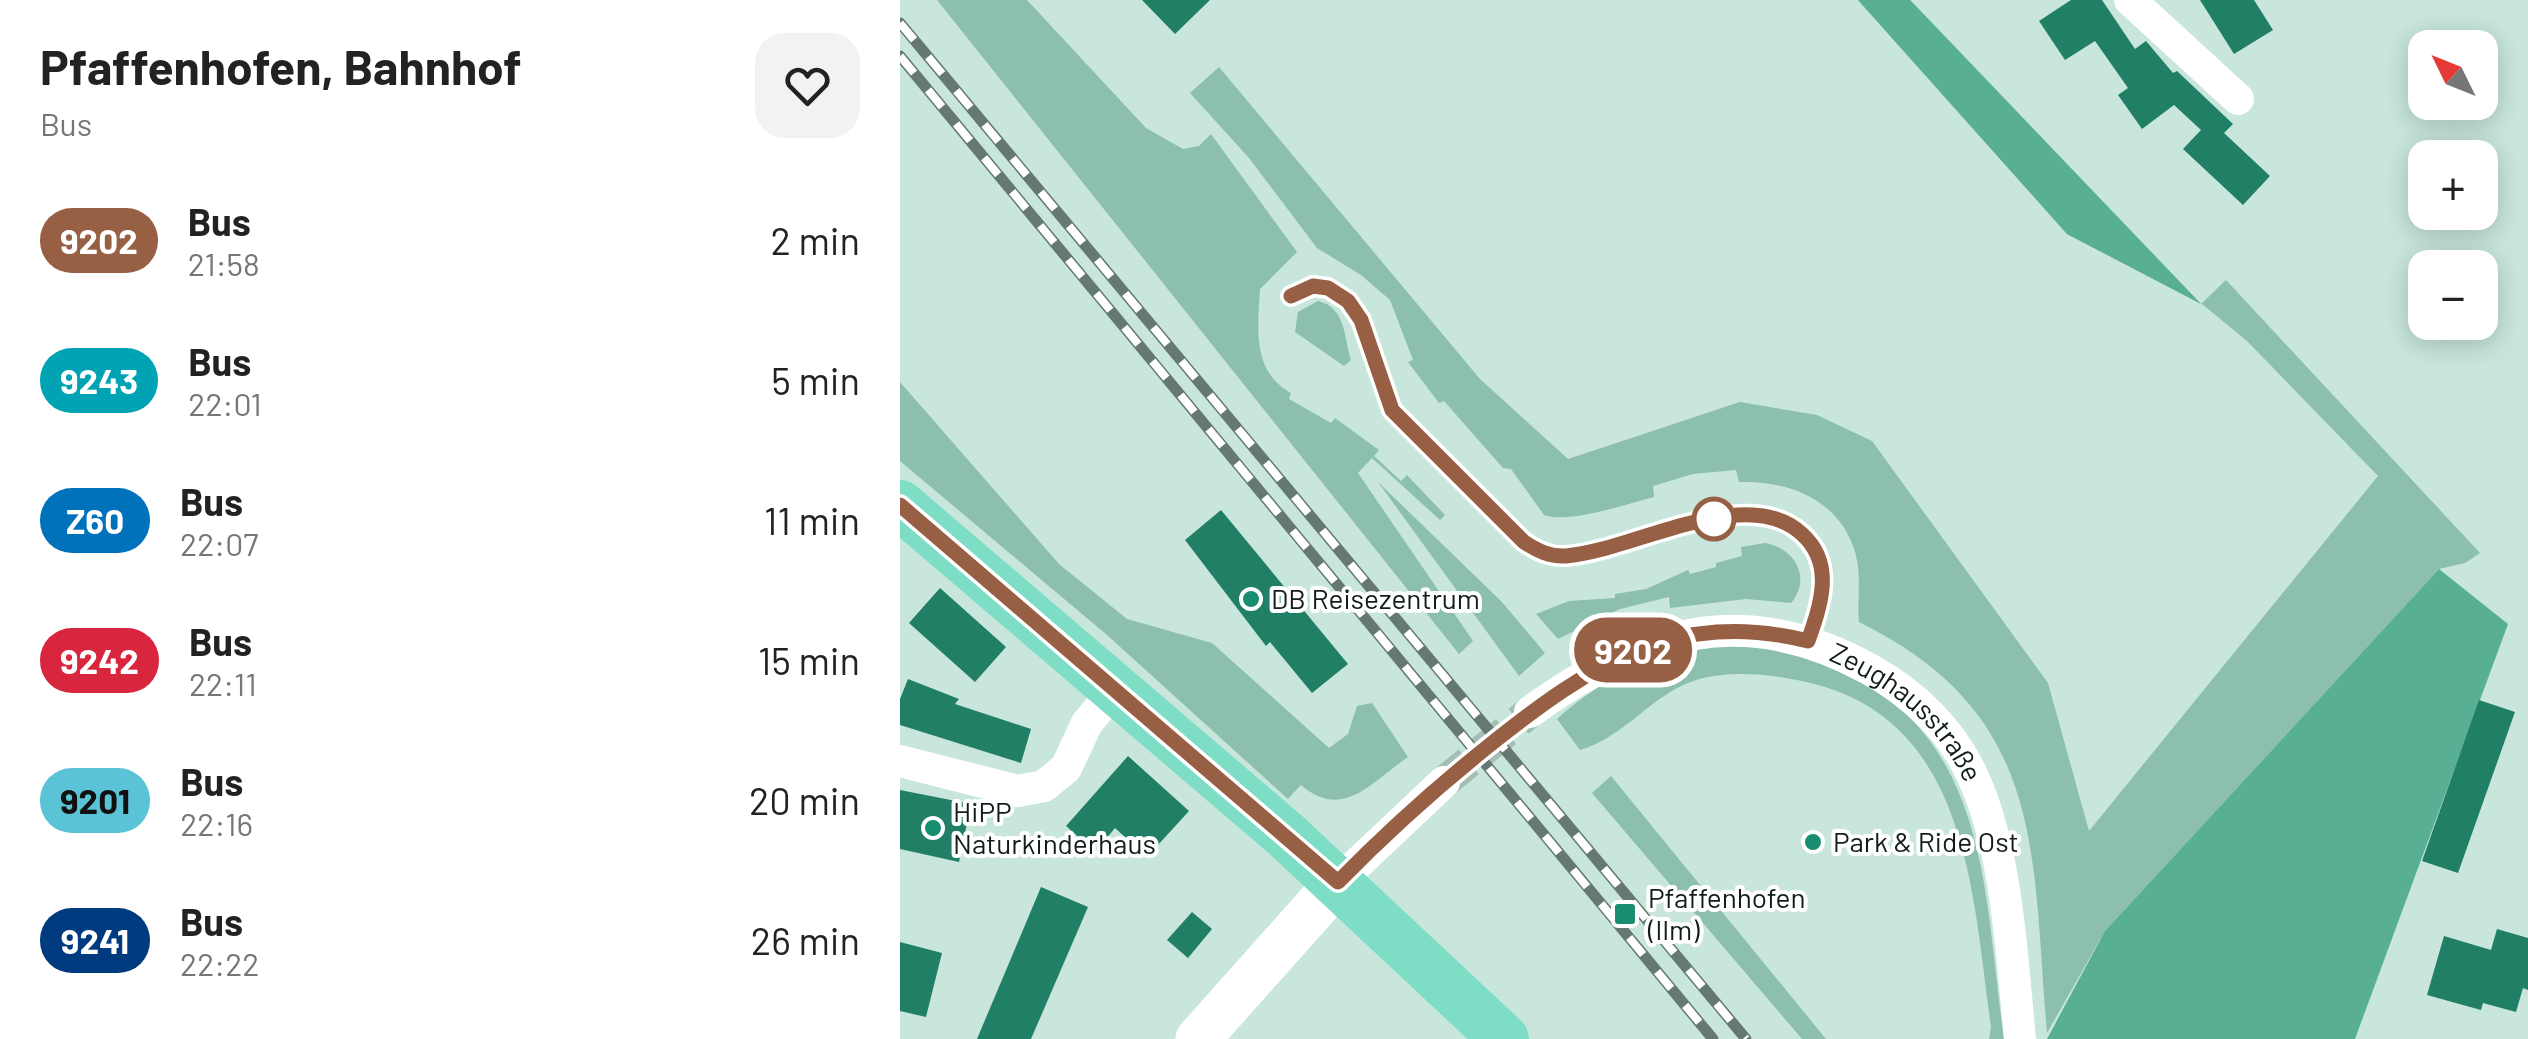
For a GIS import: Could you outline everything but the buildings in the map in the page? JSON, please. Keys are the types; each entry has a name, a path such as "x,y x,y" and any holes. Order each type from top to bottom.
{"main road":[{"path":"900,506 1338,882 1504,1039"},
{"path":"1198,1039 1338,882"}],"street":[{"path":"2130,0 2238,99"},
{"name":"Zeughausstraße","path":"1530,712 1620,656 1694,633 1745,630 1788,636 1833,650 1879,674 1923,707 1945,731 1978,788 1999,864 2020,1039"},
{"path":"900,761 1018,791 1044,786 1066,768 1087,723 1115,690"},
{"path":"1338,882 1444,782"}],"green space":[{"path":"937,0 1027,0 1146,128 1183,149 1199,146 1211,134 1297,252 1260,289 1258,333 1269,373 1291,393 1289,399 1331,423 1335,418 1379,450 1374,456 1401,481 1407,475 1445,515 1440,520 1372,458 1358,473 1473,641 1459,654"},
{"path":"1858,0 1910,0 2200,303 2067,234"},
{"path":"1858,0 1910,0 2201,304 2067,234"},
{"path":"1219,67 1480,379 1568,459 1740,402 1817,415 1872,441 2048,683 2089,831 2378,476 2247,341 2201,304 2226,280 2480,553 2465,563 2439,569 2105,931 2047,1033 2030,848 2018,795 1997,745 1966,700 1921,659 1859,622 1857,560 1841,523 1813,498 1778,485 1739,482 1736,470 1693,474 1653,486 1654,497 1598,512 1568,517 1544,515 1511,469 1503,468 1444,401 1439,403 1408,362 1413,360 1390,300 1361,275 1317,248 1249,158 1190,93"},
{"path":"1318,301 1334,310 1342,324 1351,360 1344,366 1295,332 1298,312"},
{"path":"900,382 1059,564 1127,619 1212,643 1329,748 1348,734 1357,706 1372,703 1408,757 1369,787 1343,799 1316,795 1301,785 1288,799 1107,635 900,461"},
{"path":"1378,482 1502,602 1545,653 1519,676"},
{"path":"1765,543 1785,551 1797,566 1800,584 1791,603 1746,599 1670,608 1669,597 1620,609 1558,639 1536,614 1569,601 1615,598 1615,594 1646,589 1688,570 1690,574 1742,556 1741,547"},
{"path":"2439,569 2508,624 2355,1039 2047,1039 2105,931"},
{"path":"1705,644 1772,646 1803,654 1888,699 1926,735 1952,778 1971,826 1983,878 2004,1039 1989,1039 1991,1027 1977,921 1952,816 1930,770 1899,730 1857,700 1802,681 1735,674 1680,686 1611,736 1580,750 1557,719 1609,682"},
{"path":"1611,776 1826,1039 1802,1039 1592,793"}],"tunnel":[{"path":"1444,782 1530,712"}],"railway":[{"path":"900,23 1746,1039"},
{"path":"900,56 1713,1039"}],"bus line":[{"name":"9202","path":"900,505 1338,882 1444,782 1530,712 1604,663 1669,638 1719,630 1767,632 1808,641 1824,579 1812,544 1794,526 1744,514 1578,554 1541,553 1524,542 1392,410 1361,320 1348,301 1328,288 1313,286 1291,296"}],"place":[{"name":"DB Reisezentrum","path":"1251,599"},
{"name":"HiPP Naturkinderhaus","path":"933,828"},
{"name":"Park & Ride Ost","path":"1813,842"},
{"name":"Pfaffenhofen (Ilm)","path":"1625,914"}]}
